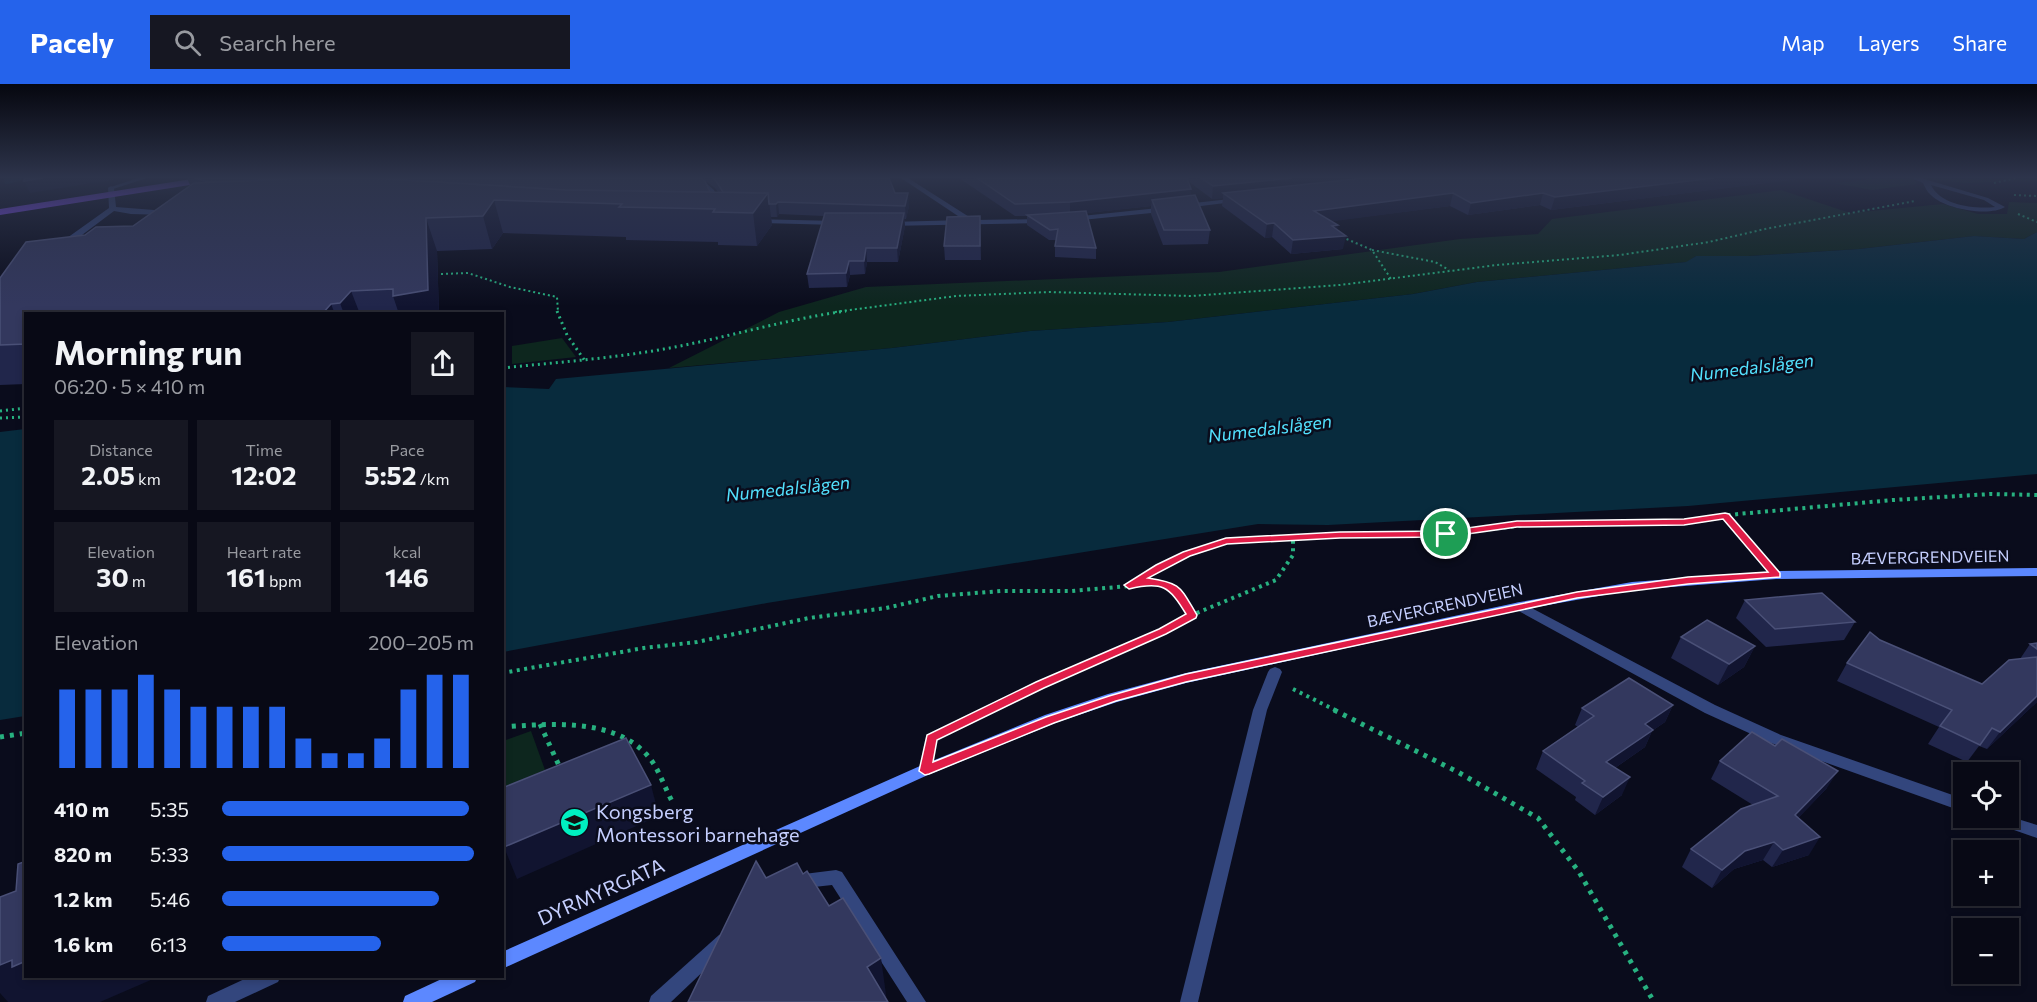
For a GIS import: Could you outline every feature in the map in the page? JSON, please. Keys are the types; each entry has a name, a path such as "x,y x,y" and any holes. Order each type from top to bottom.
{"main road":[{"name":"BÆVERGRENDVEIEN","path":"1256,663 1520,606 1632,586 1776,575 2037,572"},
{"name":"DYRMYRGATA","path":"504,961 925,771 1050,720 1113,698 1186,678 1256,663"},
{"path":"412,1002 465,978"}],"street":[{"path":"53,252 97,221"},
{"path":"745,221 851,223"},
{"path":"875,223 1027,221"},
{"path":"72,239 84,238"},
{"path":"1520,606 1710,709 1776,739 1953,802"},
{"path":"1189,1002 1260,710 1275,672"},
{"path":"2019,826 2037,832"},
{"path":"786,888 796,882 836,877 917,1002"},
{"path":"657,1002 734,930"},
{"path":"215,1002 268,978"}],"path":[{"path":"504,368 585,361 676,347 816,315 956,296 1049,292 1191,296 1392,279 1598,257 1709,242 1816,221"},
{"path":"1334,232 1372,250 1435,262 1451,271"},
{"path":"1372,250 1392,279"},
{"path":"441,274 468,273 510,287 556,297 557,310 567,335 585,361"},
{"path":"0,411 24,408"},
{"path":"0,418 24,417"},
{"path":"1129,585 1168,562 1226,541 1340,535 1446,534 1517,524 1552,522 1684,522 1893,500 1991,494 2037,495"},
{"path":"1725,516 1776,575"},
{"path":"925,771 931,738 1040,685 1162,632 1192,615 1276,580 1293,555 1293,539"},
{"path":"504,673 644,648 697,642 809,618 886,608 938,596 1001,591 1071,591 1147,581 1170,584 1192,615"},
{"path":"1275,672 1294,690 1456,771 1538,818 1579,872 1654,1002"},
{"path":"504,727 540,724 580,727 621,736 645,753 673,803"},
{"path":"540,724 563,775"},
{"path":"0,737 24,733"},
{"path":"636,757 645,753"}],"green space":[{"path":"1550,221 2037,221 2037,232 2024,239 1974,236 1859,249 1749,256 1696,256 1687,262 1477,282 1413,294 1168,322 1030,331 892,348 669,368 779,312 866,287 1219,272 1460,239 1538,234"},
{"path":"562,338 576,357 512,364 512,346"},
{"path":"531,731 545,770 504,787 504,741"}],"water":[{"name":"Numedalslågen","path":"2037,232 2037,474 1688,506 1328,525 1258,524 767,603 504,652 504,387 549,389 556,379 892,348 1030,331 1168,322 1413,294 1477,282 1686,262 1696,256 1749,256 1859,249 1974,236 2024,239"},
{"path":"24,429 24,716 0,720 0,432"}],"building":[{"path":"140,221 426,221 428,290 393,296 393,289 351,291 340,303 331,304 324,312 24,312 24,344 0,345 0,278 26,242 85,235 96,227 133,226"},
{"path":"823,221 902,221 897,248 866,248 864,261 849,261 846,273 807,274"},
{"path":"947,221 980,221 980,246 944,246"},
{"path":"1036,221 1089,221 1096,248 1055,246 1058,229 1050,230"},
{"path":"1160,221 1206,221 1210,230 1164,230"},
{"path":"1263,221 1331,221 1338,225 1332,226 1346,236 1293,240 1274,223 1267,224"},
{"path":"1822,593 1855,622 1775,629 1745,600"},
{"path":"1707,620 1755,646 1729,664 1681,637"},
{"path":"1870,632 1880,640 1982,684 2009,660 2037,657 2037,696 2000,732 1992,728 1980,745 1940,726 1952,710 1847,663"},
{"path":"1629,678 1673,705 1645,724 1653,730 1606,762 1630,777 1603,797 1543,751 1594,716 1582,708"},
{"path":"1752,732 1775,746 1782,739 1838,771 1795,815 1820,837 1783,850 1774,842 1745,851 1722,870 1691,849 1741,809 1778,796 1720,761"},
{"path":"626,738 651,785 504,847 504,787"},
{"path":"756,861 766,878 797,863 803,874 807,871 829,906 843,898 881,958 867,967 888,1002 688,1002"},
{"path":"24,862 24,962 12,967 12,960 0,965 0,897 16,891 18,864"}],"place":[{"name":"Kongsberg Montessori barnehage","path":"575,823"}],"route":[{"path":"1725,516 1776,575 1688,580 1577,595 1186,678 1113,698 1050,720 925,771 931,738 1040,685 1162,632 1192,615 1170,584 1147,581 1129,585 1187,554 1226,541 1340,535 1446,534 1517,524 1684,522 1725,516"}]}
